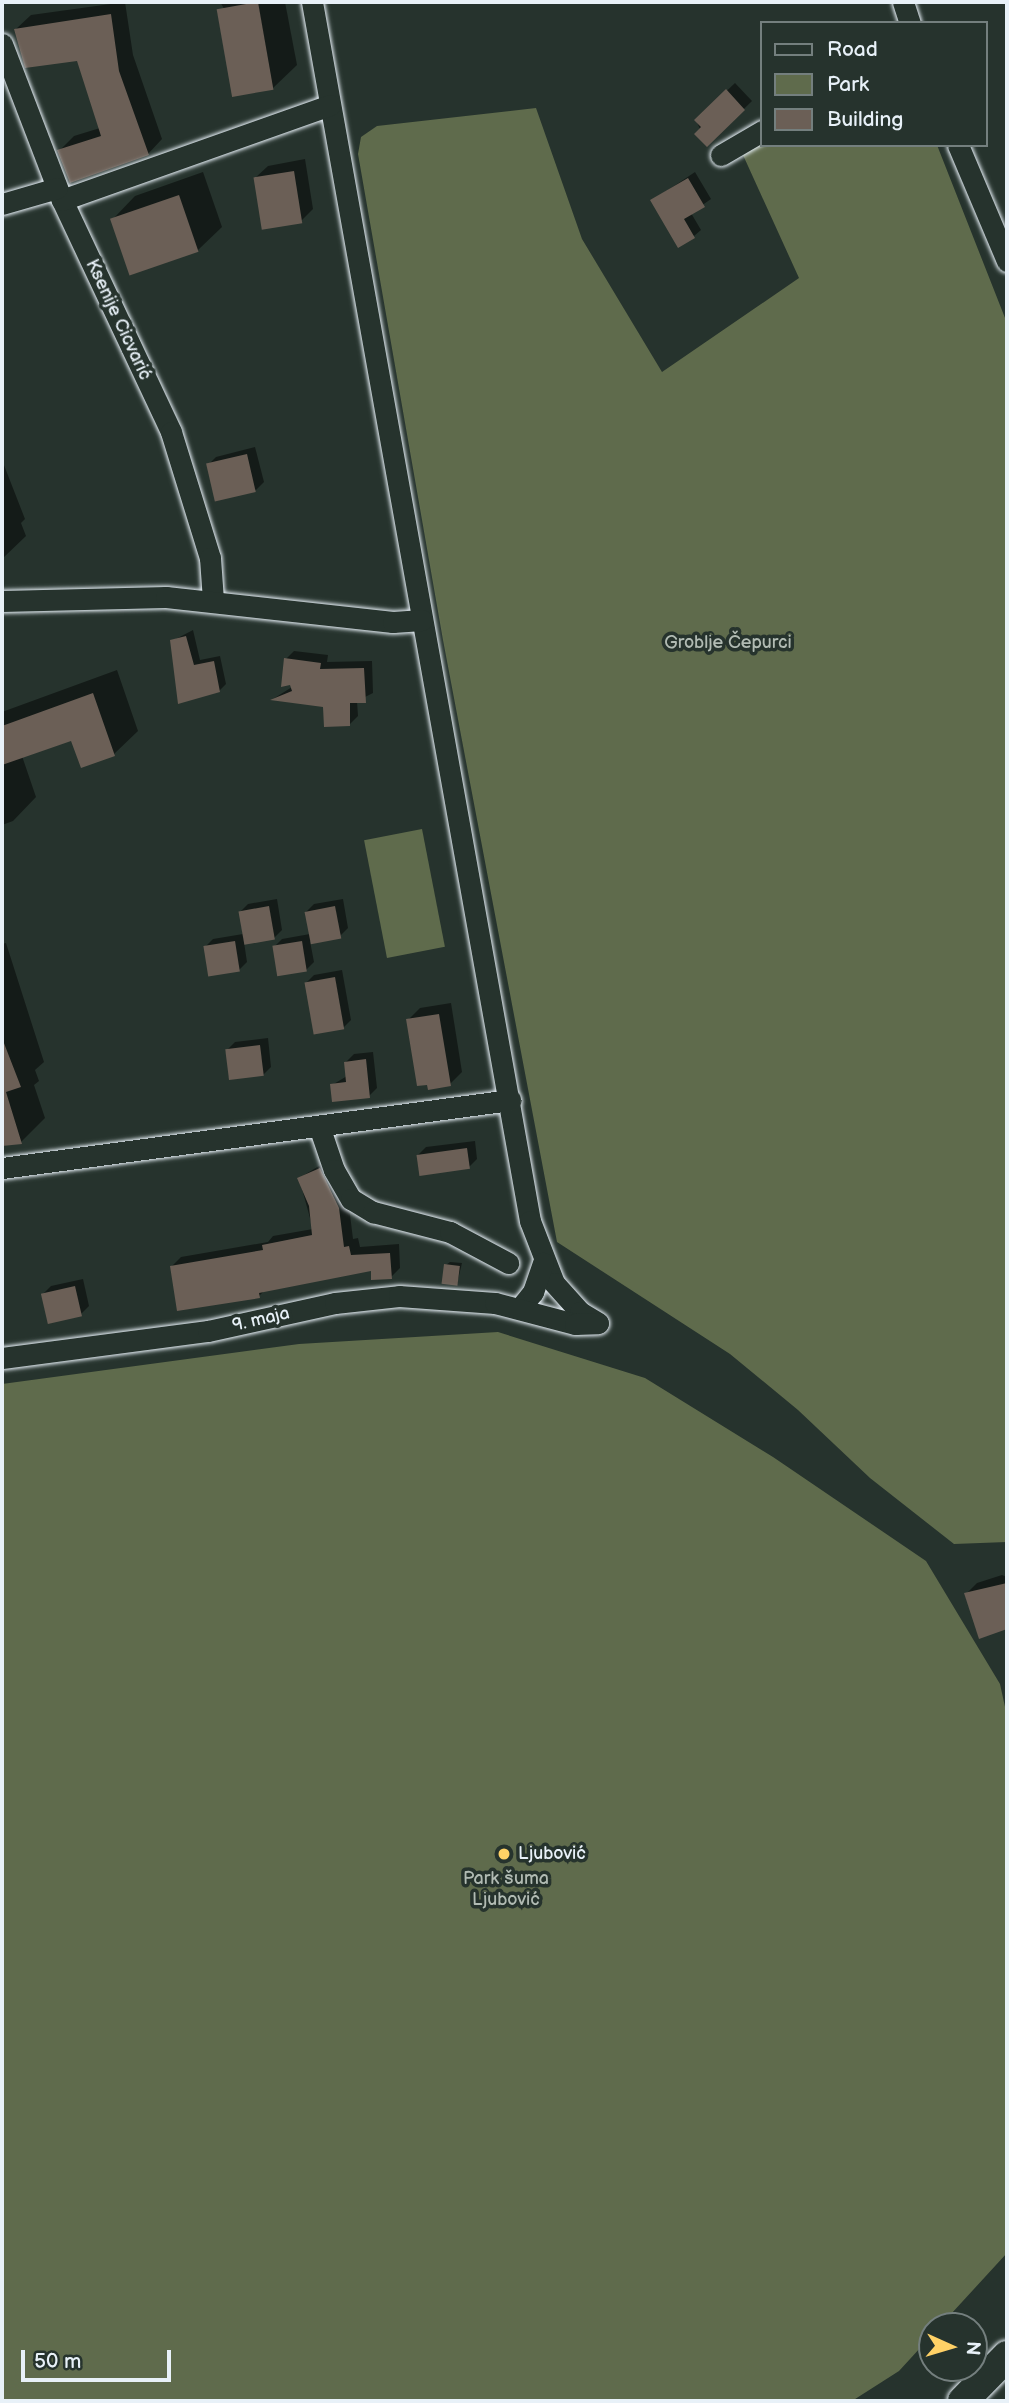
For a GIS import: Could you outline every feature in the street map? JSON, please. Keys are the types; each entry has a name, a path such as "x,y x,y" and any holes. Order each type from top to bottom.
{"main road":[{"path":"963,2401 1007,2356"}],"street":[{"path":"312,2 530,1222 543,1263 533,1292 520,1308"},
{"path":"903,2 908,21"},
{"name":"Ksenije Cicvarić","path":"2,44 11,97 171,432 210,558 213,600"},
{"path":"2,204 59,194 330,105"},
{"path":"721,155 760,132"},
{"path":"959,147 1007,261"},
{"path":"2,601 145,596 213,600 393,622 422,620"},
{"path":"2,1168 510,1100"},
{"path":"319,1126 334,1170 351,1199 373,1212 450,1232 509,1263"},
{"name":"9. maja","path":"2,1358 208,1331 365,1298 431,1296 520,1308 576,1324 598,1324 565,1297 543,1263"}],"green space":[{"name":"Groblje Čepurci","path":"536,108 582,239 662,372 799,278 743,155 760,144 760,147 938,147 1007,323 1007,1542 954,1544 870,1478 798,1410 730,1354 557,1242 443,640 358,154 361,137 377,126"},
{"path":"422,829 445,947 387,958 364,840"},
{"name":"Park šuma Ljubović","path":"498,1332 645,1378 773,1457 926,1561 1000,1684 1007,1716 1007,2253 953,2312 918,2312 918,2350 899,2371 852,2401 2,2401 2,1384 299,1344"}],"building":[{"path":"258,2 273,90 232,97 217,9"},
{"path":"111,14 119,71 149,155 70,183 57,150 101,136 77,61 25,68 14,29"},
{"path":"726,89 745,110 707,147 694,134 701,127 694,120"},
{"path":"294,171 302,223 262,230 254,177"},
{"path":"688,178 705,207 684,219 695,238 678,248 650,200"},
{"path":"179,195 199,252 130,275 110,219"},
{"path":"247,454 256,492 215,501 206,463"},
{"path":"186,636 194,665 214,661 220,692 178,704 170,640"},
{"path":"284,658 321,663 320,669 364,668 366,703 350,703 350,726 324,727 323,707 270,700 292,691 290,685 281,687"},
{"path":"93,693 115,756 81,768 71,741 2,765 2,726"},
{"path":"269,906 275,939 244,945 238,911"},
{"path":"335,906 341,938 311,944 305,912"},
{"path":"235,941 240,972 208,977 203,946"},
{"path":"302,941 307,972 277,976 272,946"},
{"path":"335,977 344,1029 314,1035 304,982"},
{"path":"439,1014 451,1086 428,1090 427,1085 417,1086 406,1019"},
{"path":"2,1038 21,1087 6,1092 22,1144 2,1146"},
{"path":"260,1045 264,1076 229,1080 225,1049"},
{"path":"366,1059 370,1098 332,1102 330,1084 346,1082 344,1062"},
{"path":"467,1148 470,1169 419,1176 416,1155"},
{"path":"320,1168 339,1208 344,1247 349,1246 351,1255 390,1253 392,1279 371,1280 371,1271 259,1293 260,1298 177,1311 170,1266 263,1250 262,1245 312,1235 309,1206 297,1178"},
{"path":"444,1264 460,1266 457,1286 442,1284"},
{"path":"75,1286 82,1316 48,1324 41,1294"},
{"path":"1007,1583 1007,1629 979,1639 964,1593"}],"place":[{"name":"Ljubović","path":"504,1854"}]}
